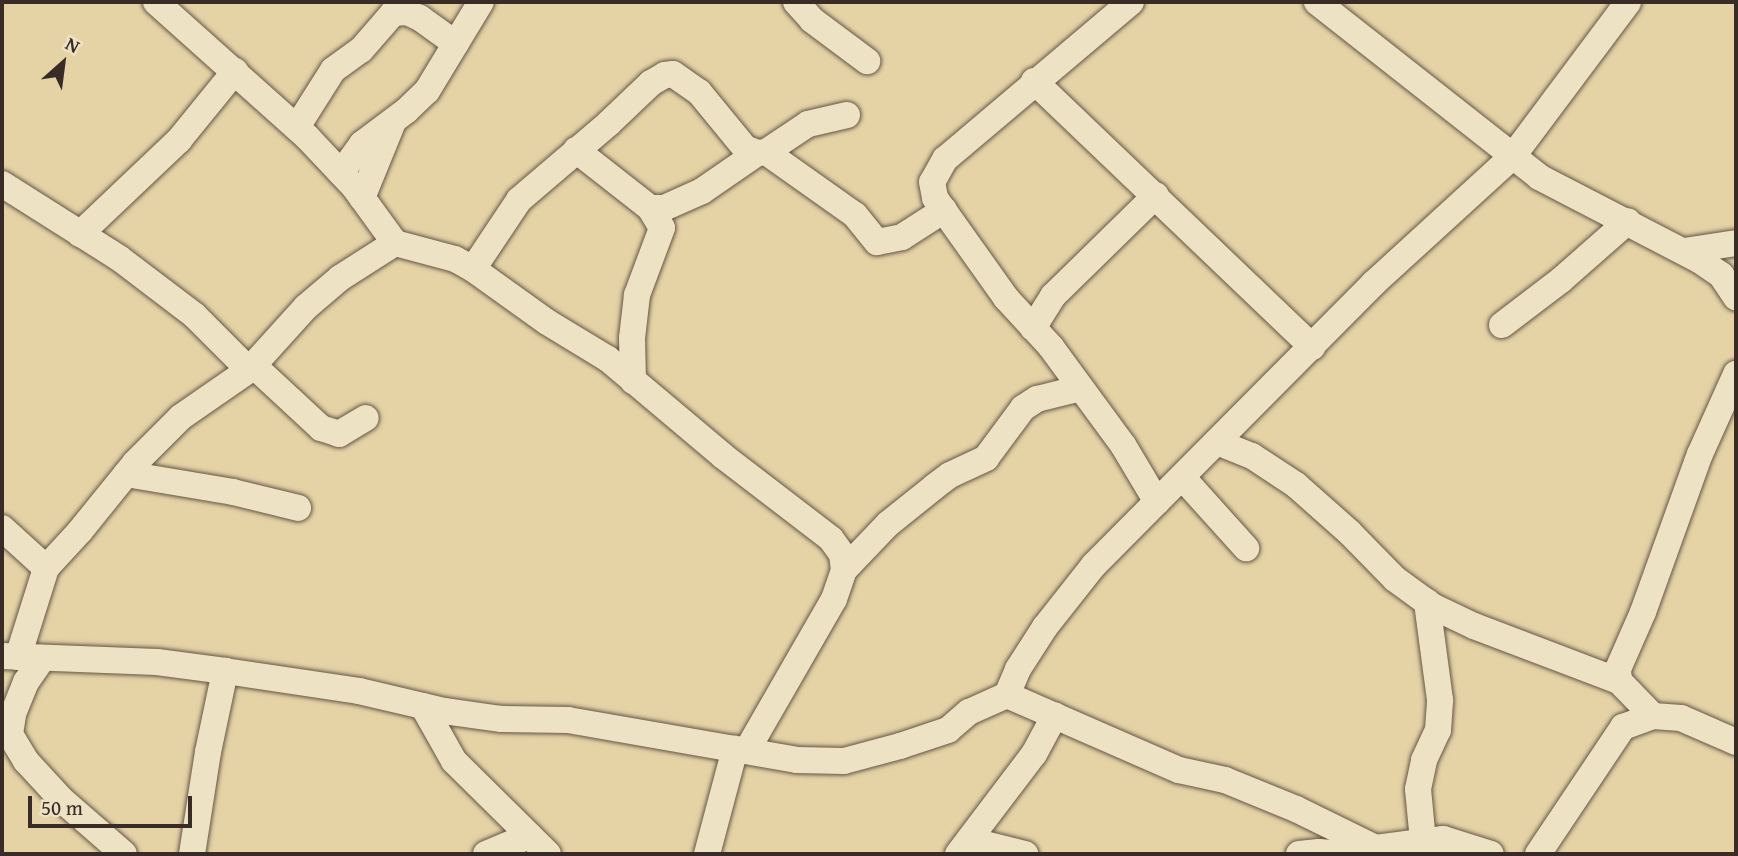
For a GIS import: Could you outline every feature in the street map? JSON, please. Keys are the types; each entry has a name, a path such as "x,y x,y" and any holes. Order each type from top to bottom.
{"street":[{"path":"341,173 362,144 427,91 481,2"},
{"path":"796,2 813,20 867,61"},
{"path":"1131,2 1034,81 945,159 932,182 935,198 1006,298 1033,328 1124,445 1157,502"},
{"path":"1317,2 1539,177 1684,251 1721,275 1736,297"},
{"path":"21,658 157,662 359,691 424,706 502,719 568,720 797,760 844,761 948,730 969,712 1007,695 1018,669 1063,600 1374,283 1513,156 1628,2"},
{"path":"167,5 234,71 297,127 341,173 395,243 454,259 473,269 547,322 608,359 723,456 831,539 842,554 844,570"},
{"path":"297,127 332,71 361,50 393,13 407,12 420,18 456,44"},
{"path":"80,234 178,140 234,71"},
{"path":"473,269 519,200 651,82 673,74 699,92 745,148 762,153 855,215 877,242 902,237 944,210"},
{"path":"1034,81 1312,347"},
{"path":"650,208 664,208 702,191 808,124 847,115"},
{"path":"362,198 394,120"},
{"path":"576,150 650,208 662,228 637,295 632,338 633,381"},
{"path":"2,184 80,234 194,315 321,428 339,434 366,418"},
{"path":"1033,328 1053,296 1156,195"},
{"path":"1502,325 1561,280 1628,221"},
{"path":"124,854 62,800 26,761 6,728 26,681 21,658 46,568 126,474 181,418 251,367 306,307 331,285 395,243"},
{"path":"1684,251 1736,243"},
{"path":"1538,854 1594,773 1619,730 1616,680 1623,653 1643,612 1700,454 1736,374"},
{"path":"707,854 741,749 834,599 844,570 888,524 934,486 986,458 1023,408 1037,400 1081,388"},
{"path":"1217,442 1252,456 1296,485 1350,533 1395,579 1427,602 1474,626 1616,680 1653,716"},
{"path":"126,474 233,492 299,508"},
{"path":"1182,478 1246,548"},
{"path":"2,528 46,568"},
{"path":"1423,841 1418,789 1424,760 1438,730 1440,700 1427,602"},
{"path":"192,854 208,752 225,671"},
{"path":"1007,695 1179,770 1225,780 1296,809 1380,852 1443,839 1490,854"},
{"path":"424,706 454,761 548,854"},
{"path":"963,847 1034,754 1055,715"},
{"path":"1619,730 1653,716 1681,718 1736,742"},
{"path":"1296,809 1299,854 1346,854"},
{"path":"486,854 529,836"},
{"path":"963,847 1026,854"}]}
